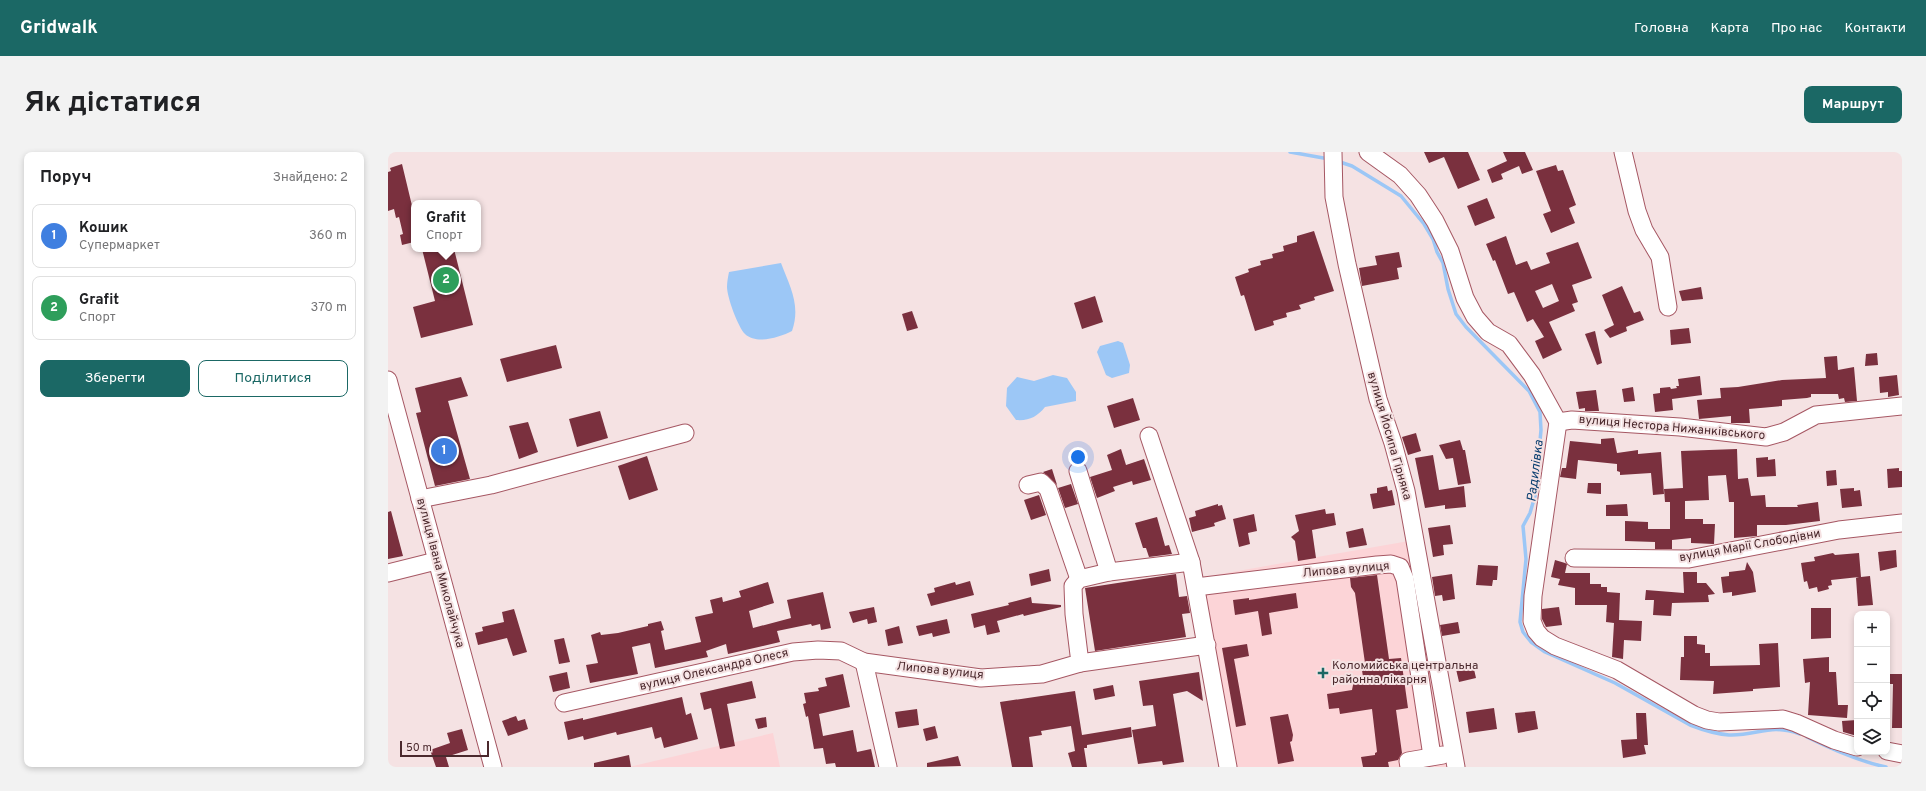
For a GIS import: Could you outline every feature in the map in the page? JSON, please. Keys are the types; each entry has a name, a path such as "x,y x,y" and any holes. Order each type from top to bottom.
{"street":[{"path":"1368,152 1400,175 1418,195 1435,221 1450,251 1465,298 1475,317 1488,332 1509,344 1532,375 1558,422 1532,596 1532,620 1536,631 1542,638 1555,646 1618,670 1694,715 1707,720 1719,722 1783,719 1796,723 1834,740 1854,746"},
{"path":"1624,152 1637,211 1644,230 1660,256 1668,307"},
{"name":"вулиця Йосипа Гірняка","path":"1333,159 1334,197 1361,330 1378,399 1403,481 1454,760"},
{"name":"вулиця Івана Миколайчука","path":"388,380 391,401 420,499 493,767"},
{"name":"вулиця Нестора Нижанківського","path":"1558,422 1572,420 1680,427 1766,437 1784,432 1816,415 1902,406"},
{"path":"420,499 491,485 686,433"},
{"path":"1149,436 1191,562 1228,767"},
{"path":"1078,472 1109,572"},
{"path":"1028,485 1041,482 1048,489 1079,578"},
{"name":"вулиця Марії Слободівни","path":"1574,558 1689,559 1839,530 1902,524"},
{"path":"388,573 436,561"},
{"path":"1080,662 1074,614 1074,586 1079,578 1109,572 1191,562"},
{"name":"Липова вулиця","path":"1196,587 1377,564 1391,564 1398,566 1402,569 1432,756"},
{"path":"1402,569 1419,566"},
{"name":"Липова вулиця","path":"864,662 981,678 1042,674 1080,662 1206,645"},
{"name":"вулиця Олександра Олеся","path":"564,703 792,652 818,650 841,651 864,662"},
{"path":"864,662 888,767"},
{"path":"1890,754 1899,762"},
{"path":"1409,767 1408,761 1432,756 1454,760"}],"shaded area":[{"name":"Коломийська центральна районна лікарня","path":"1409,541 1447,767 1232,767 1198,578"},
{"path":"773,733 780,767 629,767"}],"water":[{"path":"781,263 791,288 795,304 792,331 781,336 768,339 756,339 750,337 745,334 736,319 727,292 729,272"},
{"path":"1118,341 1123,343 1130,365 1129,373 1112,378 1106,375 1097,352 1100,346"},
{"path":"1053,375 1067,378 1076,392 1076,401 1045,407 1032,418 1016,420 1006,406 1007,388 1017,377 1034,381"}],"building":[{"path":"1424,152 1468,152 1480,180 1458,189 1444,157 1429,163"},
{"path":"1503,152 1525,152 1533,170 1522,174 1519,166 1501,174 1503,179 1492,183 1487,170 1507,161"},
{"path":"402,164 411,202 411,243 402,245 400,235 403,234 399,217 396,218 394,209 388,211 388,172 391,171 390,168"},
{"path":"1556,165 1558,171 1563,170 1576,205 1569,208 1575,223 1551,233 1543,214 1551,211 1536,171"},
{"path":"1487,198 1495,218 1475,226 1467,206"},
{"path":"1314,231 1334,291 1314,297 1315,300 1299,305 1301,309 1286,313 1287,317 1273,321 1274,325 1255,331 1244,295 1241,296 1235,277 1249,272 1248,269 1261,265 1260,261 1273,258 1272,254 1284,251 1283,246 1297,242 1297,236"},
{"path":"1506,236 1516,265 1527,261 1531,270 1550,263 1546,253 1578,242 1592,278 1572,285 1578,302 1572,304 1575,311 1549,322 1562,350 1543,359 1535,341 1544,337 1533,319 1527,322 1514,292 1508,294 1495,260 1493,261 1486,244","holes":["1552,284 1559,301 1543,308 1535,291"]},
{"path":"423,252 455,252 473,325 421,338 413,307 435,301"},
{"path":"1399,252 1402,267 1397,268 1399,279 1362,286 1359,268 1377,265 1375,256"},
{"path":"1622,286 1634,313 1640,311 1644,320 1626,327 1627,331 1610,338 1604,330 1614,325 1602,295"},
{"path":"1701,287 1703,299 1682,301 1679,291"},
{"path":"1095,296 1103,322 1082,329 1074,303"},
{"path":"912,311 918,328 907,331 902,314"},
{"path":"1689,328 1691,343 1671,345 1670,330"},
{"path":"1595,331 1602,363 1597,365 1585,334"},
{"path":"556,345 562,368 507,382 500,359"},
{"path":"1877,353 1878,365 1865,366 1866,354"},
{"path":"1837,356 1838,370 1854,367 1857,401 1845,402 1844,398 1839,399 1838,394 1811,394 1811,397 1807,398 1782,400 1782,406 1749,409 1750,423 1731,423 1731,416 1699,419 1697,400 1721,398 1720,388 1738,387 1782,380 1826,378 1824,357"},
{"path":"1897,375 1899,395 1888,397 1888,392 1880,393 1879,377"},
{"path":"1700,376 1702,395 1672,399 1673,410 1655,412 1653,394 1660,393 1660,388 1677,388 1676,386 1679,386 1678,379"},
{"path":"461,377 468,396 448,401 470,479 435,486 416,413 421,412 415,388"},
{"path":"1633,387 1635,401 1624,402 1622,389"},
{"path":"1596,390 1599,411 1585,411 1585,408 1579,409 1576,392"},
{"path":"1133,398 1140,420 1114,428 1107,406"},
{"path":"600,411 608,438 577,447 569,419"},
{"path":"528,422 538,452 519,459 509,426"},
{"path":"1416,433 1421,451 1408,455 1402,437"},
{"path":"1614,438 1617,453 1638,450 1638,454 1661,452 1664,494 1653,495 1651,473 1620,475 1620,472 1617,471 1617,464 1578,460 1576,479 1560,477 1562,468 1566,468 1570,441 1601,444 1601,439"},
{"path":"1460,440 1463,450 1465,450 1471,483 1458,485 1453,458 1446,459 1439,445"},
{"path":"1121,449 1126,465 1144,459 1151,480 1133,485 1132,481 1113,487 1115,491 1097,498 1090,477 1112,470 1107,455"},
{"path":"1737,449 1738,479 1748,478 1751,496 1765,495 1766,507 1798,507 1797,505 1818,502 1820,521 1786,525 1757,525 1757,536 1734,538 1734,502 1729,502 1726,475 1708,476 1709,500 1685,501 1685,519 1703,519 1703,524 1715,524 1714,544 1691,543 1691,538 1672,540 1672,549 1655,549 1655,542 1625,541 1625,521 1648,522 1648,529 1670,529 1670,502 1665,502 1664,489 1683,488 1681,451"},
{"path":"1433,455 1439,490 1464,486 1466,507 1445,509 1445,505 1425,508 1415,458"},
{"path":"647,456 658,490 629,500 618,466"},
{"path":"1768,457 1768,460 1775,459 1776,476 1757,477 1756,458"},
{"path":"1899,468 1899,471 1902,471 1902,487 1888,488 1887,469"},
{"path":"1052,469 1058,487 1043,472"},
{"path":"1836,470 1837,485 1827,486 1826,471"},
{"path":"1588,483 1601,483 1601,494 1587,493"},
{"path":"1071,484 1078,504 1065,508 1058,488"},
{"path":"1387,486 1388,491 1392,490 1395,505 1373,509 1370,494 1377,493 1377,488"},
{"path":"1854,488 1854,491 1860,490 1862,506 1842,508 1840,489"},
{"path":"1039,495 1046,515 1031,520 1024,500"},
{"path":"1218,504 1218,506 1222,505 1226,519 1214,523 1215,526 1192,532 1189,518 1196,516 1195,511"},
{"path":"1627,504 1628,516 1606,516 1606,505"},
{"path":"1325,509 1326,514 1334,513 1336,525 1312,530 1316,558 1298,561 1295,541 1291,537 1299,531 1295,515"},
{"path":"391,511 403,556 388,559 388,512"},
{"path":"1254,514 1257,531 1248,533 1250,544 1239,547 1233,519"},
{"path":"1157,517 1165,546 1169,545 1172,554 1149,557 1146,548 1143,548 1135,523"},
{"path":"1450,525 1453,544 1443,545 1444,555 1433,557 1428,528"},
{"path":"1363,528 1367,545 1349,548 1346,532"},
{"path":"1896,550 1897,567 1880,571 1878,552"},
{"path":"1833,553 1835,555 1859,553 1861,577 1870,576 1873,605 1858,606 1856,578 1859,577 1831,580 1832,585 1828,586 1829,589 1818,592 1817,587 1809,589 1807,581 1804,582 1801,563 1815,561 1814,557"},
{"path":"1555,560 1567,564 1565,573 1590,573 1590,584 1601,584 1601,587 1607,587 1607,592 1620,593 1619,620 1642,621 1641,641 1624,640 1623,659 1612,657 1614,623 1606,622 1607,605 1575,605 1575,588 1558,585 1560,579 1551,577"},
{"path":"1747,562 1753,572 1756,592 1732,596 1732,592 1723,593 1721,577 1729,576 1729,572 1745,570"},
{"path":"1478,565 1498,566 1497,580 1493,580 1492,586 1476,585"},
{"path":"1049,569 1051,581 1031,586 1029,574"},
{"path":"1683,572 1697,572 1697,583 1706,583 1715,594 1708,595 1709,602 1672,603 1671,616 1653,615 1654,600 1645,600 1646,590 1684,593"},
{"path":"1176,574 1179,597 1187,596 1190,613 1182,614 1186,637 1095,651 1085,588"},
{"path":"1452,574 1455,599 1443,601 1442,595 1435,596 1432,577"},
{"path":"1377,575 1389,659 1401,658 1408,708 1396,710 1402,753 1398,760 1388,762 1389,767 1363,767 1361,757 1375,755 1377,752 1372,709 1340,714 1339,708 1329,709 1327,694 1352,690 1354,680 1364,683 1361,664 1365,663 1355,593 1351,587 1350,578"},
{"path":"970,581 974,595 931,606 927,594 935,592 934,588 955,582 956,585"},
{"path":"768,582 774,603 749,611 753,628 791,618 787,600 823,592 831,628 821,630 820,624 812,626 811,624 777,631 780,642 728,654 726,644 706,651 708,657 655,668 650,643 632,647 638,674 590,683 586,665 598,663 591,635 600,632 601,635 618,633 648,626 648,624 661,621 664,630 661,631 665,650 701,642 695,617 713,613 710,600 722,597 723,602 741,597 739,591"},
{"path":"1296,593 1298,608 1269,613 1272,634 1262,636 1258,611 1235,615 1233,600 1249,598 1249,600"},
{"path":"1031,597 1032,603 1061,605 1061,607 1024,616 1023,614 997,621 1000,632 987,635 985,625 974,628 971,614 1009,605 1008,603"},
{"path":"874,607 877,622 868,624 867,619 853,623 849,612"},
{"path":"1559,607 1562,625 1546,627 1542,619 1542,609"},
{"path":"1811,608 1831,608 1831,638 1811,639"},
{"path":"514,609 527,652 513,656 507,638 478,645 475,633 483,631 482,627 504,622 502,612"},
{"path":"947,619 950,633 933,637 932,633 919,636 916,626"},
{"path":"1458,622 1460,633 1442,636 1440,625"},
{"path":"899,626 903,643 888,646 885,630"},
{"path":"1684,636 1697,636 1697,644 1705,645 1705,653 1710,653 1710,666 1760,665 1759,644 1778,643 1780,687 1713,694 1714,681 1680,680 1681,657 1684,657"},
{"path":"564,638 570,662 559,664 554,640"},
{"path":"1247,644 1249,656 1234,659 1246,725 1236,727 1222,648"},
{"path":"1829,657 1829,672 1836,672 1838,705 1848,705 1847,718 1808,715 1810,682 1805,683 1803,659"},
{"path":"1473,665 1476,678 1459,682 1456,669"},
{"path":"567,672 570,688 553,692 549,676"},
{"path":"1199,672 1203,701 1187,691 1173,694 1184,762 1163,765 1162,761 1138,764 1132,730 1156,726 1153,705 1143,706 1139,681"},
{"path":"843,674 850,707 819,714 823,736 853,730 857,752 871,749 875,767 836,767 835,763 826,764 823,748 814,749 808,716 806,717 803,704 806,703 804,693 819,691 818,688 827,686 825,678"},
{"path":"1890,674 1902,674 1902,728 1892,728 1893,684 1890,683"},
{"path":"752,681 756,698 727,704 735,746 720,749 711,708 704,710 700,693"},
{"path":"1113,685 1115,696 1095,700 1093,689"},
{"path":"1075,691 1082,735 1131,727 1132,737 1087,745 1087,748 1084,748 1087,767 1072,767 1068,753 1075,751 1071,726 1041,731 1042,735 1029,737 1033,767 1012,767 1000,702"},
{"path":"682,697 686,715 691,713 698,739 664,748 661,737 655,739 652,727 617,735 616,732 584,740 583,736 568,740 564,722 583,718 583,720"},
{"path":"1494,708 1497,729 1469,733 1466,712"},
{"path":"917,709 919,725 898,728 895,712"},
{"path":"1535,711 1538,729 1518,733 1515,713"},
{"path":"1636,713 1646,713 1648,745 1644,745 1646,754 1623,758 1621,740 1637,739"},
{"path":"1288,714 1293,735 1292,741 1290,742 1294,761 1278,764 1270,717"},
{"path":"516,716 518,721 525,719 528,729 508,736 502,721"},
{"path":"766,717 767,727 758,729 755,719"},
{"path":"1854,720 1854,735 1843,732 1842,721"},
{"path":"935,726 938,738 926,741 923,729"},
{"path":"462,729 468,750 446,757 449,767 436,767 430,750 450,743 447,733"},
{"path":"629,755 631,767 594,767 594,763"},
{"path":"958,756 961,766 927,767 927,763"}],"waterway":[{"name":"Радилівка","path":"1290,152 1329,159"},
{"name":"Радилівка","path":"1337,161 1352,166 1401,196 1424,224 1433,239 1437,252 1443,263 1448,289 1456,314 1466,327 1529,391 1540,412 1541,430 1535,496 1530,513 1523,526 1526,559 1520,622 1523,632 1531,642 1545,652 1615,683 1690,725 1700,729 1729,735 1748,734 1772,730 1789,731 1800,734"},
{"name":"Радилівка","path":"1807,737 1846,755 1886,767"}],"place":[{"name":"Grafit","path":"446,280"},
{"name":"Кошик","path":"444,451"},
{"name":"Коломийська центральна районна лікарня","path":"1323,673"}]}
